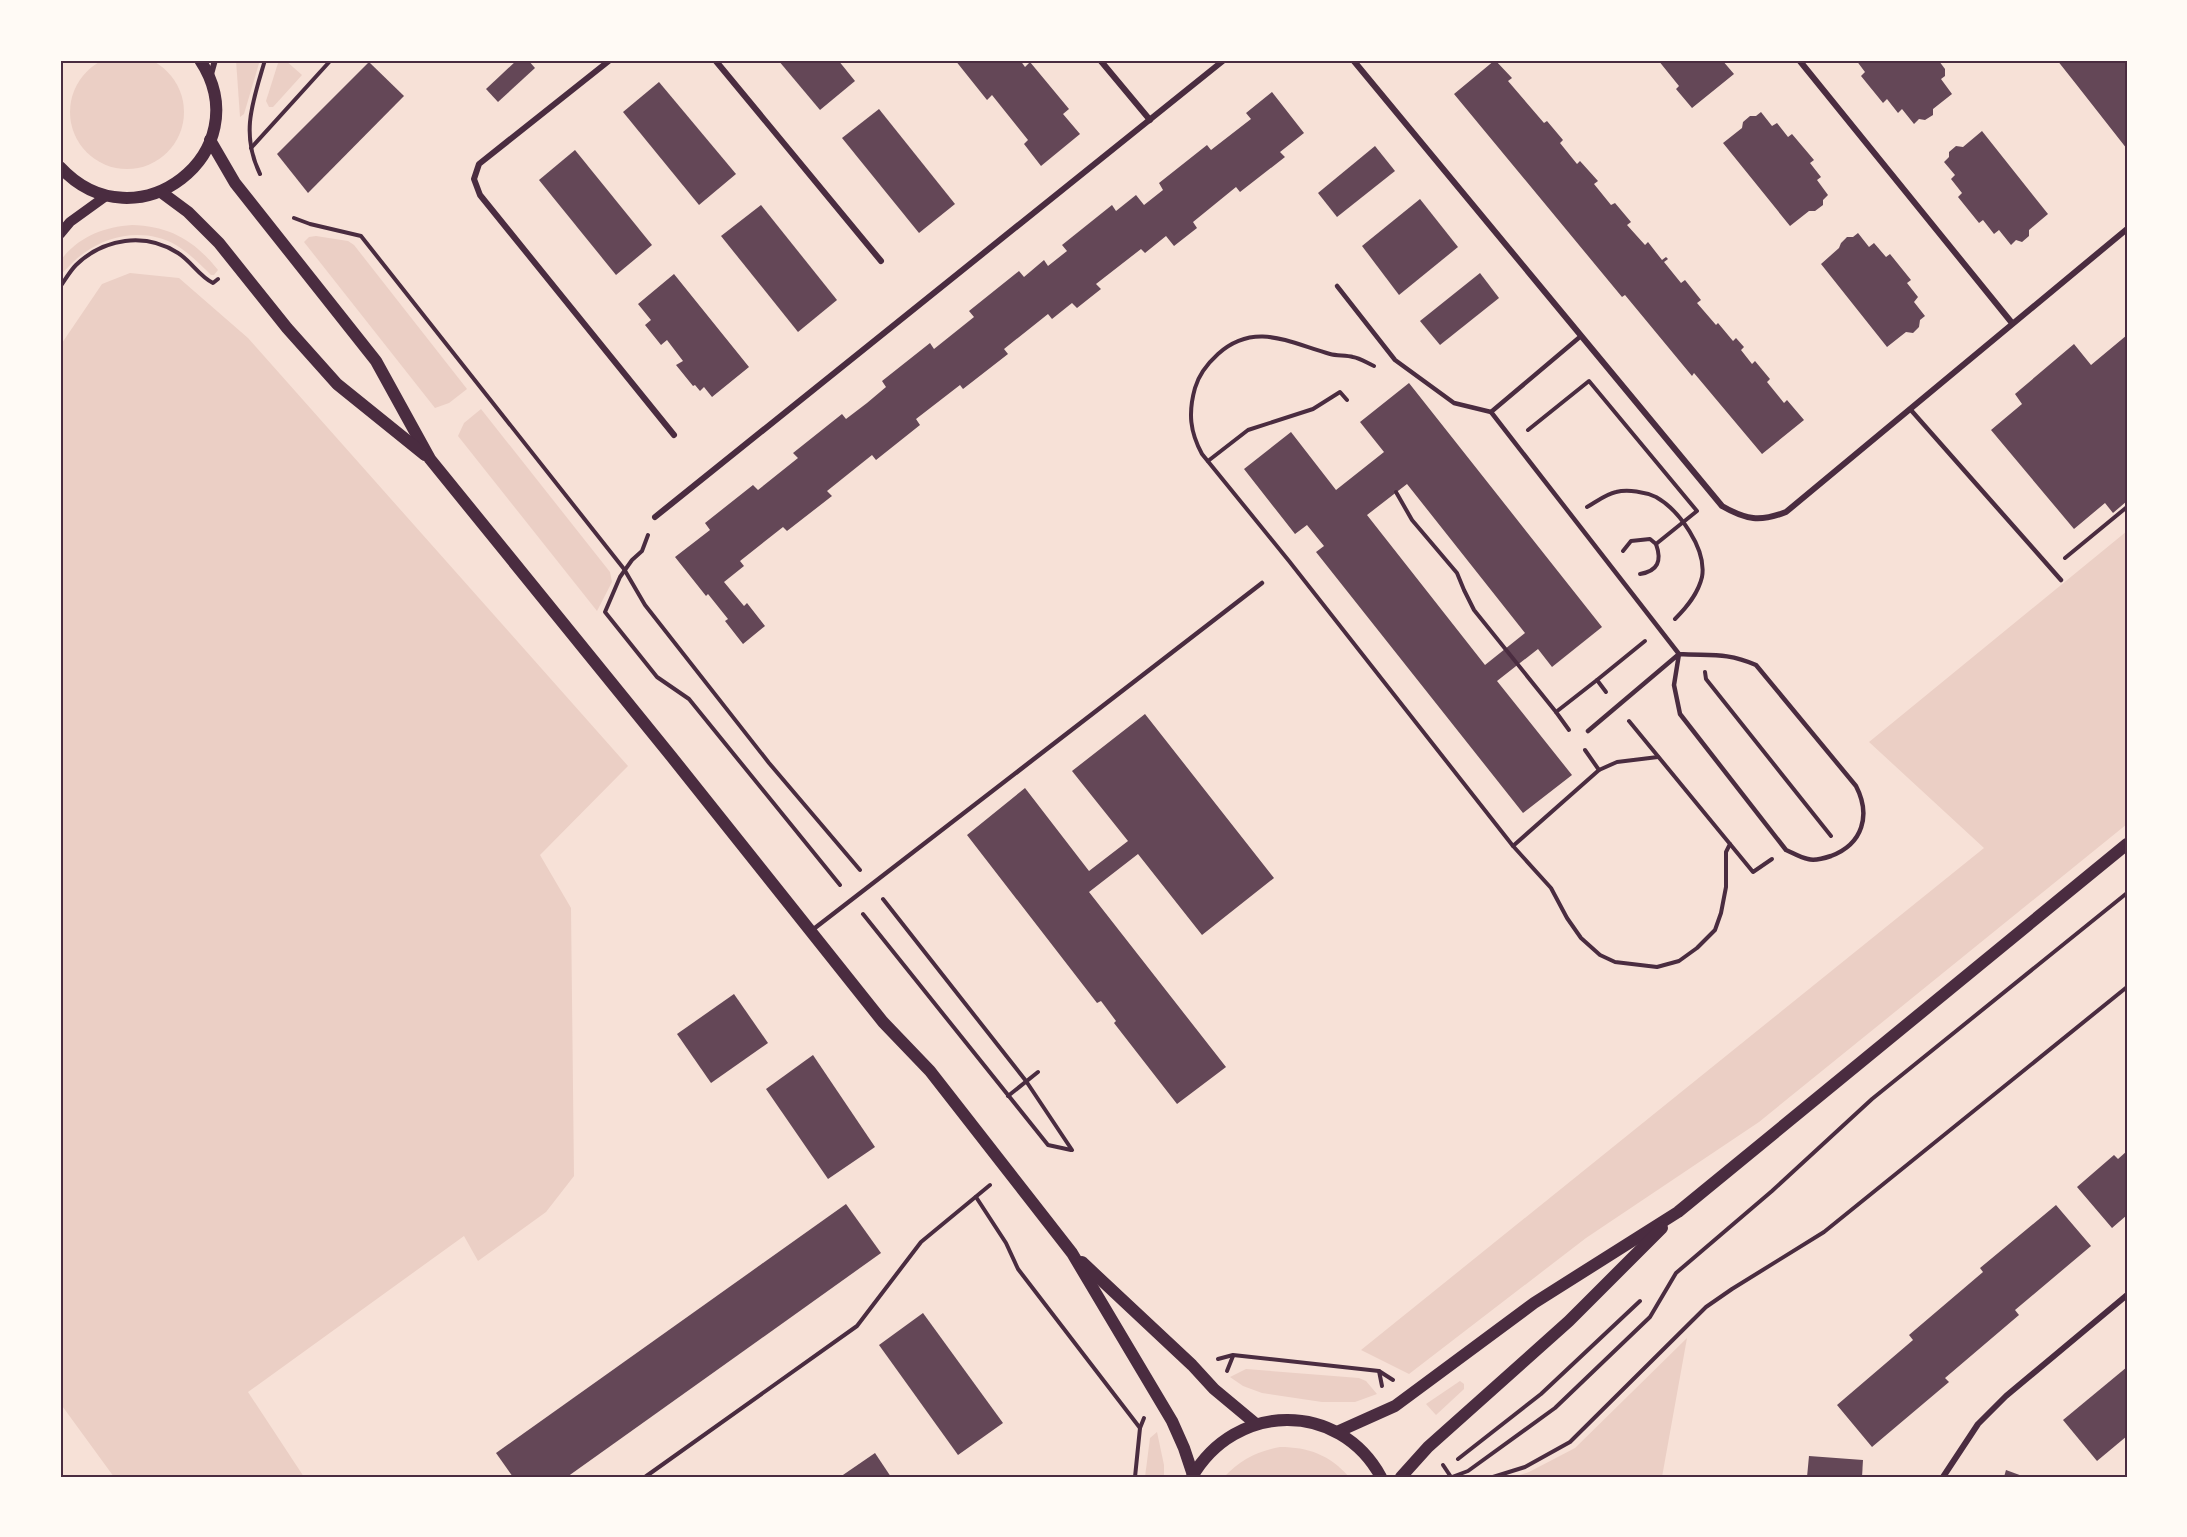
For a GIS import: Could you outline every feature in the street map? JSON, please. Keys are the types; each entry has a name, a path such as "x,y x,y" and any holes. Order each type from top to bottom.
{"main road":[{"path":"60,167 77,183 106,196 134,198 161,192 188,175 201,159 210,140 216,114 210,78 200,60"},
{"path":"210,140 235,183 376,361 430,459 883,1022 930,1071 1072,1253 1172,1421 1184,1448 1192,1476"},
{"path":"161,192 188,212 219,243 287,328 337,384 430,459"},
{"path":"1401,1477 1428,1447 1569,1321 1678,1212 2127,844"},
{"path":"1337,1432 1395,1406 1534,1303 1678,1212"},
{"path":"1072,1253 1192,1365 1214,1389 1256,1424"},
{"path":"1192,1476 1203,1460 1223,1440 1256,1424 1274,1420 1293,1420 1311,1422 1337,1432 1365,1455 1381,1477"}],"street":[{"path":"210,78 215,60"},
{"path":"610,60 479,164 474,179 480,195 674,435"},
{"path":"715,60 880,261"},
{"path":"1100,60 1150,120"},
{"path":"655,518 1224,60"},
{"path":"1353,60 1722,506 1738,516 1756,519 1773,517 1786,512 2127,229"},
{"path":"1799,60 2012,323"},
{"path":"60,234 70,222 106,196"},
{"path":"1943,1477 1978,1424 2006,1396 2127,1295"}],"lane":[{"path":"1337,286 1395,360 1454,403 1491,412 1679,654 1674,686 1680,714 1786,850 1809,860 1827,857 1843,851 1857,837 1863,818 1863,800 1856,786 1756,665 1740,658 1722,654 1679,654 1588,731"},
{"path":"1491,412 1581,336"},
{"path":"1910,409 2061,580"},
{"path":"810,932 1262,582"}],"path":[{"path":"265,60 249,114 250,149 254,162 266,183"},
{"path":"250,149 331,60"},
{"path":"287,209 294,218 310,224 362,236 624,569 645,605 761,753 872,885 1026,1081 1072,1150 1048,1145 689,699 657,677 605,612 624,569 642,551 655,518"},
{"path":"60,287 74,266 87,256 111,243 126,240 153,242 169,248 191,263 213,283 222,275"},
{"path":"1383,370 1354,357 1331,354 1276,337 1253,337 1231,343 1206,366 1197,384 1191,405 1190,422 1195,442 1513,846 1551,888 1581,938 1600,955 1615,962 1657,967 1680,961 1697,948 1714,930 1721,913 1726,887 1726,852 1730,844"},
{"path":"1523,433 1588,381 1696,511 1656,544"},
{"path":"1208,461 1248,430 1312,409 1340,392 1347,400"},
{"path":"1396,492 1412,520 1457,573 1474,610 1570,730"},
{"path":"1556,712 1687,608 1702,577 1702,560 1697,545 1673,511 1658,498 1644,492 1616,492 1585,509"},
{"path":"2051,569 2127,507"},
{"path":"1623,557 1623,551 1631,541 1650,539 1656,544 1659,561 1647,573 1637,574 1644,584"},
{"path":"1703,655 1706,679 1843,851"},
{"path":"1597,680 1753,872 1786,850"},
{"path":"1584,749 1599,770"},
{"path":"1513,846 1599,770 1617,762 1658,757"},
{"path":"1439,1460 1451,1477 1468,1471 1555,1408 1650,1317 1676,1273 1772,1191 1872,1099 2127,893"},
{"path":"1493,1477 1525,1467 1570,1442 1706,1307 1824,1232 2127,987"},
{"path":"1008,1096 1038,1072"},
{"path":"645,1477 857,1326 921,1242 990,1185"},
{"path":"976,1197 1006,1243 1018,1269 1140,1428 1135,1477"},
{"path":"1458,1459 1541,1394 1640,1301"},
{"path":"1215,1360 1233,1355 1378,1371 1397,1383"},
{"path":"1226,1373 1233,1355"},
{"path":"1378,1371 1384,1392"},
{"path":"1454,1453 1463,1465"}],"shaded area":[{"path":"127,55 149,59 167,72 180,90 184,112 180,134 167,152 149,165 127,169 105,165 87,152 74,134 70,112 74,90 87,72 105,59"},
{"path":"236,60 260,60 244,114 240,117"},
{"path":"279,60 285,60 302,75 273,107 269,107 266,101"},
{"path":"132,225 158,228 181,237 200,251 218,270 211,275 176,245 153,236 141,235 105,241 78,258 60,275 60,261 83,240 101,231"},
{"path":"309,237 348,241 354,245 467,389 449,403 435,408 304,242"},
{"path":"130,273 179,278 248,338 628,766 540,855 571,908 574,1176 546,1212 478,1261 464,1236 248,1392 304,1477 114,1477 60,1403 60,346 102,284"},
{"path":"481,409 610,572 612,582 597,611 458,436 464,423"},
{"path":"2127,531 2127,824 1759,1122 1586,1238 1409,1374 1361,1350 1984,848 1869,742"},
{"path":"1687,1338 1662,1477 1514,1477 1529,1472 1575,1448"},
{"path":"1246,1369 1359,1378 1366,1381 1377,1394 1355,1402 1322,1402 1262,1393 1243,1386 1230,1377"},
{"path":"1460,1381 1464,1384 1464,1389 1436,1415 1426,1404"},
{"path":"1157,1432 1164,1465 1164,1477 1145,1477 1150,1438"},
{"path":"1280,1447 1318,1454 1334,1463 1349,1477 1224,1477 1249,1457"}],"building":[{"path":"517,60 528,60 535,68 498,102 486,89"},
{"path":"778,60 838,60 855,81 820,110"},
{"path":"955,60 1020,60 1025,67 1030,62 1069,109 1063,114 1080,134 1041,166 1024,144 1028,140 992,95 987,100"},
{"path":"1495,60 1512,78 1508,81 1544,123 1547,121 1563,140 1560,143 1577,164 1580,161 1598,181 1594,184 1611,205 1615,203 1631,222 1627,225 1645,245 1648,242 1662,260 1666,257 1668,259 1664,262 1681,283 1685,280 1701,300 1697,303 1733,341 1736,338 1744,347 1741,350 1752,364 1755,361 1770,379 1767,382 1784,403 1787,400 1804,420 1762,454 1694,373 1692,376 1625,295 1622,297 1454,94"},
{"path":"1658,60 1722,60 1734,74 1692,108 1676,89 1679,86"},
{"path":"1856,60 1926,60 1929,63 1932,60 1939,61 1945,69 1945,76 1941,79 1952,94 1933,109 1933,115 1925,120 1919,119 1914,124 1902,109 1898,113 1887,99 1883,103 1861,76 1865,72"},
{"path":"2057,60 2127,60 2127,149 2076,84"},
{"path":"369,62 404,96 308,193 277,154"},
{"path":"659,82 736,174 699,205 623,112"},
{"path":"1272,92 1304,133 1280,152 1285,157 1240,192 1236,187 1193,222 1197,228 1174,246 1166,236 1145,253 1141,249 1096,284 1101,289 1077,308 1072,303 1052,319 1048,314 1004,349 1008,354 963,389 960,385 916,419 920,425 876,460 872,455 827,491 832,496 787,531 783,527 740,561 744,566 724,582 744,606 747,603 765,626 743,644 725,621 728,619 675,557 710,530 705,523 753,485 758,490 798,458 793,453 842,414 846,419 867,403 886,387 882,381 930,343 934,349 974,317 969,311 1019,271 1024,277 1044,260 1048,266 1067,251 1062,245 1112,205 1116,211 1136,195 1144,205 1163,190 1159,183 1207,145 1211,150 1251,119 1246,113"},
{"path":"879,109 955,204 919,233 842,138"},
{"path":"1761,112 1772,126 1777,123 1788,137 1792,134 1814,160 1810,163 1821,177 1817,180 1828,195 1823,200 1823,205 1815,211 1809,211 1790,226 1723,143 1742,128 1743,122 1750,116 1756,116"},
{"path":"1982,131 2048,214 2029,230 2029,236 2022,242 2016,240 2011,245 1999,230 1994,234 1983,220 1979,223 1958,197 1962,193 1951,179 1955,175 1944,162 1949,157 1949,152 1956,146 1963,147"},
{"path":"1375,146 1395,171 1337,217 1318,193"},
{"path":"575,150 652,245 616,275 539,180"},
{"path":"1420,199 1458,247 1399,295 1362,246"},
{"path":"761,205 837,300 798,332 721,236"},
{"path":"1858,233 1869,247 1874,243 1886,257 1890,254 1911,280 1907,283 1918,297 1914,302 1925,316 1913,333 1906,332 1887,347 1821,264 1839,248 1847,237 1853,237"},
{"path":"1480,273 1499,298 1440,345 1420,321"},
{"path":"674,274 749,367 712,397 704,387 700,391 695,385 693,386 676,365 683,361 667,340 661,345 645,325 651,320 638,304"},
{"path":"2127,335 2127,501 2113,513 2105,503 2074,529 1991,430 2022,404 2015,394 2074,344 2091,365"},
{"path":"1409,383 1602,627 1552,667 1538,649 1497,681 1572,775 1523,813 1316,552 1324,546 1307,525 1295,534 1244,469 1291,432 1336,490 1384,452 1360,422","holes":["1407,484 1525,633 1485,665 1367,515"]},
{"path":"1145,714 1274,878 1202,935 1138,854 1089,892 1226,1067 1177,1104 1114,1023 1116,1021 1101,1001 1097,1003 967,835 1025,788 1089,871 1128,841 1072,771"},
{"path":"734,994 768,1043 711,1083 677,1034"},
{"path":"813,1055 875,1147 828,1179 766,1089"},
{"path":"2127,1151 2127,1215 2112,1228 2077,1187 2114,1155 2118,1159"},
{"path":"846,1204 881,1253 567,1477 513,1477 496,1453"},
{"path":"2056,1205 2091,1246 2015,1310 2019,1315 1945,1378 1949,1382 1872,1447 1837,1405 1913,1340 1909,1335 1983,1272 1980,1268"},
{"path":"923,1313 1003,1423 958,1455 879,1345"},
{"path":"2127,1367 2127,1436 2097,1461 2063,1420"},
{"path":"875,1453 891,1477 840,1477"},
{"path":"1809,1456 1863,1460 1862,1477 1807,1477"},
{"path":"2006,1470 2025,1477 2004,1477"}]}
